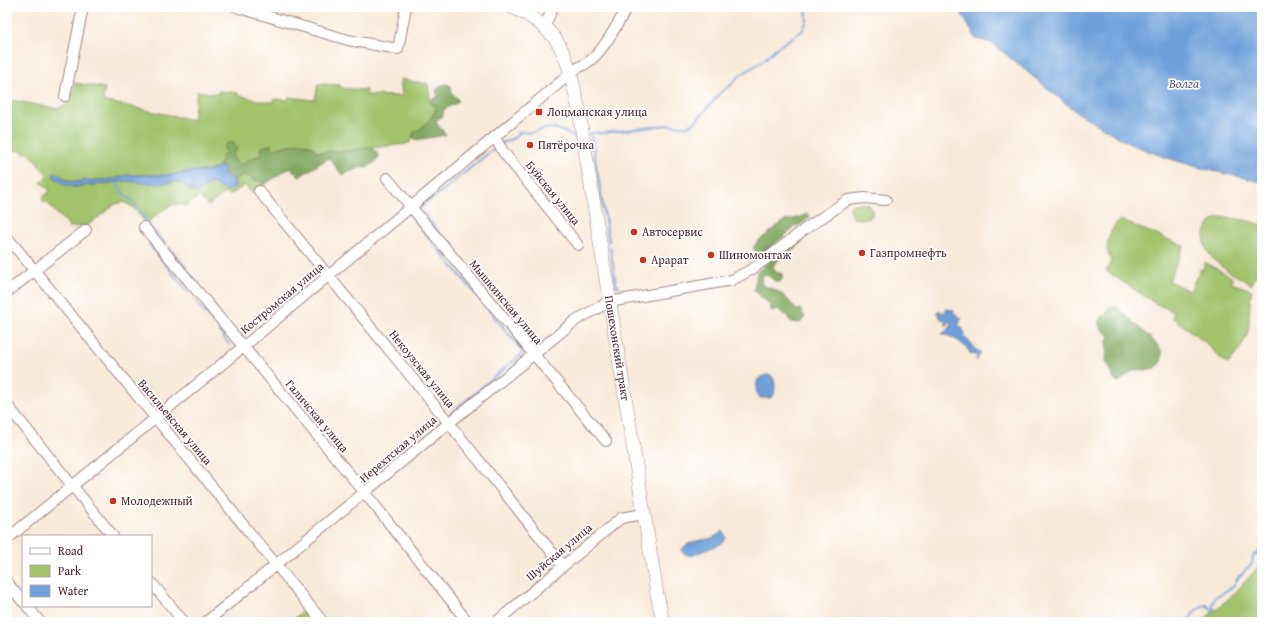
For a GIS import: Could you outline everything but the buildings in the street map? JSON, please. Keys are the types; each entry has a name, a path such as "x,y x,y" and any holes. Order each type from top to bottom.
{"main road":[{"name":"Пошехонский тракт","path":"512,7 545,26 560,44 571,74 578,106 657,594 663,622"}],"street":[{"path":"65,96 84,7"},
{"path":"236,7 341,38 398,49 406,7"},
{"path":"545,26 553,7"},
{"name":"Костромская улица","path":"7,539 243,347 571,74 594,58 616,28 627,7"},
{"name":"Буйская улица","path":"494,138 504,153 578,245"},
{"name":"Мышкинская улица","path":"387,178 606,442"},
{"name":"Некоузская улица","path":"259,191 564,566"},
{"name":"Нерехтская улица","path":"206,622 576,320 610,302 732,280 754,268 804,229 848,200 864,198 886,200"},
{"name":"Галичская улица","path":"144,227 365,493 468,622"},
{"path":"7,292 86,230"},
{"name":"Васильевская улица","path":"7,237 323,622"},
{"path":"7,405 112,535"},
{"name":"Шуйская улица","path":"496,622 621,518 644,514"},
{"path":"7,582 22,601"},
{"path":"152,583 184,622"},
{"path":"28,607 40,622"}],"green space":[{"path":"400,79 428,84 431,104 437,106 434,114 428,122 414,132 411,142 406,144 345,151 317,152 308,144 298,143 264,153 249,160 245,164 237,164 232,156 226,153 222,157 220,166 209,171 193,171 170,175 128,175 113,179 75,182 67,180 58,173 53,174 74,187 125,181 158,184 177,181 198,193 209,184 213,183 222,189 235,186 234,180 242,174 260,180 264,185 252,193 245,185 230,195 225,193 208,206 200,196 186,206 180,204 169,206 145,222 134,208 124,202 115,204 87,226 69,227 46,201 44,202 41,199 50,191 41,182 48,175 38,165 39,163 27,152 25,154 21,151 13,150 7,156 7,99 58,109 72,100 75,83 105,88 103,101 193,120 197,91 218,94 219,91 238,93 238,95 261,101 273,102 275,99 288,100 289,97 315,100 318,84 340,85 340,88 366,90 366,95 402,96"},
{"path":"447,84 451,86 452,93 458,99 458,102 443,110 443,116 436,120 437,124 446,135 415,140 413,137 414,132 425,125 436,110 437,106 431,104 430,100 438,97 436,90 441,85"},
{"path":"227,143 233,143 237,148 232,156 237,164 245,164 248,160 261,155 262,147 271,145 274,149 303,144 308,145 317,152 345,151 372,147 379,156 375,162 368,167 361,167 342,175 329,158 299,177 291,168 264,185 260,180 254,181 251,177 242,175 234,180 231,177 223,176 223,167 220,166 222,156 226,153 224,147"},
{"path":"861,203 868,205 872,210 872,216 867,219 853,218 850,214 850,207 853,204"},
{"path":"808,214 810,217 800,225 794,226 793,229 764,252 757,254 753,248 757,242 784,221"},
{"path":"1222,217 1245,220 1262,225 1262,275 1257,275 1253,278 1252,285 1218,264 1206,249 1204,240 1207,227 1212,221"},
{"path":"1120,220 1184,246 1169,281 1190,291 1200,269 1203,270 1205,262 1233,278 1231,283 1252,290 1247,336 1242,346 1228,364 1221,359 1206,343 1172,317 1174,312 1155,303 1106,271 1112,261 1107,250 1110,233"},
{"path":"799,237 803,239 797,247 773,266 776,273 781,273 783,277 780,282 776,282 766,274 762,276 761,283 781,294 796,310 800,309 805,317 800,323 791,322 787,316 778,309 772,312 769,304 754,290 757,272"},
{"path":"1118,307 1154,341 1162,352 1160,362 1155,368 1134,371 1119,382 1114,380 1106,361 1107,341 1110,336 1100,328 1099,321 1106,315 1109,308"},
{"path":"1262,563 1262,622 1201,622 1234,594"},
{"path":"303,611 313,622 290,622"}],"water":[{"name":"Волга","path":"958,7 1262,7 1262,182 1204,169 1167,158 1130,144 1075,111 992,43 976,39"},
{"path":"220,166 226,169 223,175 231,177 234,180 235,186 233,189 224,190 213,183 209,184 195,194 177,181 158,184 125,181 74,187 65,185 54,177 53,174 58,173 67,180 78,182 86,180 113,179 128,175 170,175 193,171 209,171"},
{"path":"946,309 954,310 953,312 962,319 958,326 962,328 965,333 964,336 970,343 972,343 974,348 980,352 976,361 977,356 974,354 971,355 963,344 942,334 950,328 951,322 949,321 946,326 945,321 941,319 937,312 939,310 945,314"},
{"path":"771,375 774,379 774,395 771,398 760,398 756,391 757,382 759,378"},
{"path":"722,531 727,537 721,544 691,556 683,553 682,549 686,545 713,537"}],"waterway":[{"path":"589,134 667,125 686,126 693,124 721,92 729,87 738,77 764,60 775,49 803,30 807,20 806,7"},
{"path":"502,143 516,137 517,134 521,132 530,133 550,128 557,129 576,137"},
{"path":"591,134 609,242"},
{"path":"448,244 422,212 421,208 496,147"},
{"path":"116,182 123,193 132,201 153,230 165,243"},
{"path":"411,216 523,353 450,414"},
{"path":"149,244 188,292"},
{"path":"168,247 186,267"},
{"path":"610,247 616,285 620,287"},
{"path":"190,273 199,284"},
{"path":"7,301 34,279"},
{"path":"195,300 213,323"},
{"path":"219,331 229,344"},
{"path":"1186,622 1191,618 1195,611 1202,606 1207,605 1212,610 1214,608 1212,605 1215,597 1233,587 1239,576 1242,575 1252,564 1253,556 1259,553 1259,550 1262,548"}],"place":[{"name":"Лоцманская улица","path":"539,112"},
{"name":"Пятёрочка","path":"530,145"},
{"name":"Автосервис","path":"634,232"},
{"name":"Газпромнефть","path":"862,253"},
{"name":"Шиномонтаж","path":"711,255"},
{"name":"Арарат","path":"643,260"},
{"name":"Молодежный","path":"113,501"}]}
